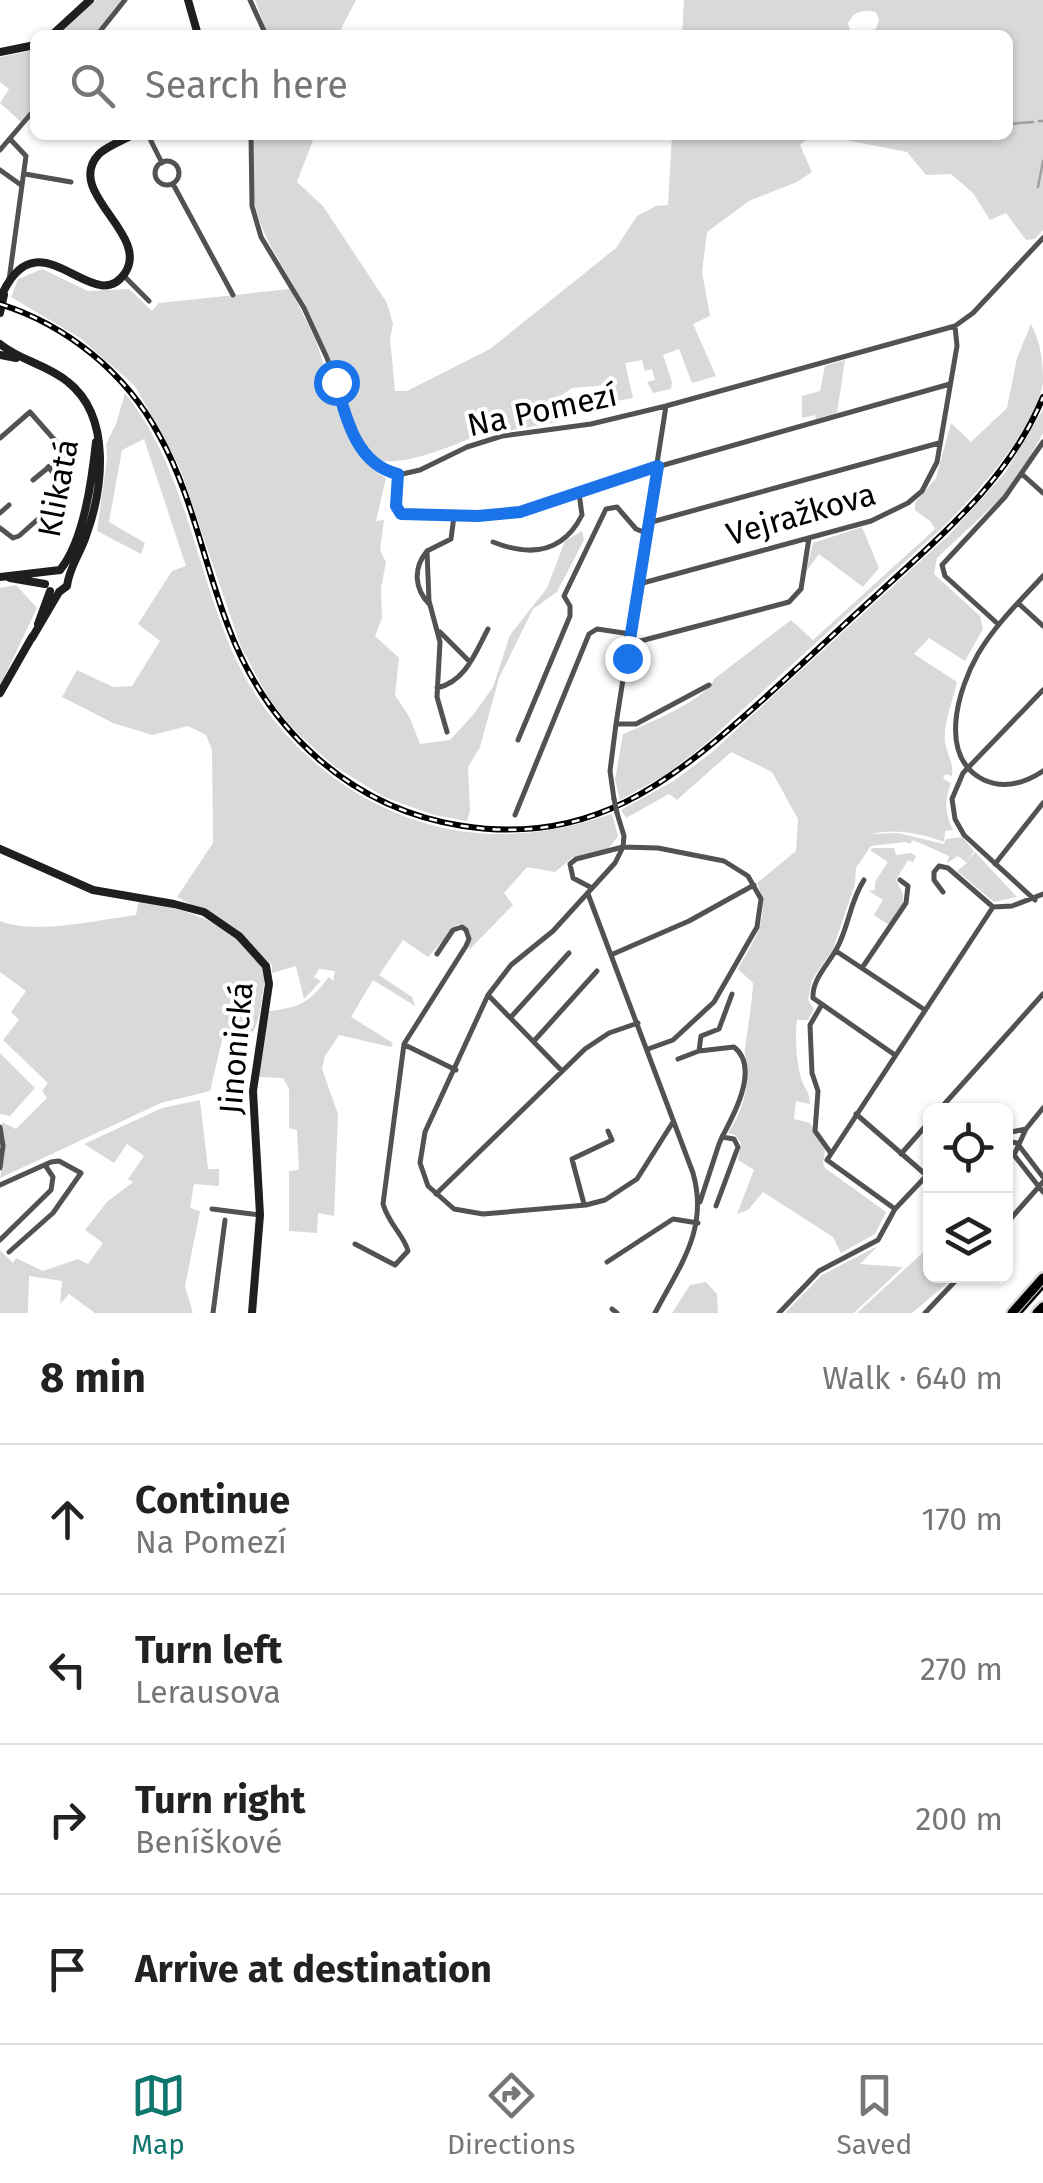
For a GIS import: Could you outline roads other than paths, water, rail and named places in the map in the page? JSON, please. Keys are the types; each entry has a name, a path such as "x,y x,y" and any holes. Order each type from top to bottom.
{"main road":[{"path":"1012,1313 1043,1278"},
{"path":"1038,1313 1043,1307"}],"street":[{"path":"57,30 90,0"},
{"path":"101,30 125,0"},
{"path":"188,0 197,30"},
{"path":"250,0 264,30"},
{"path":"0,52 30,46"},
{"path":"0,150 30,115"},
{"path":"0,313 26,156 10,139"},
{"path":"0,299 20,267 36,262 50,263 97,285 111,283 123,275 129,261 128,246 95,190 91,174 102,152 123,140"},
{"path":"150,140 162,163"},
{"path":"252,140 250,180 255,221 327,358 357,442 371,463 398,474 396,506 401,514 520,512 658,466 950,384"},
{"path":"173,162 178,168 178,179 173,184 166,186 156,179 156,168 162,163 173,162"},
{"path":"0,170 21,185"},
{"path":"24,174 71,182"},
{"path":"173,184 232,295"},
{"path":"954,326 973,312 1043,238"},
{"path":"123,275 149,301"},
{"name":"Vejražkova","path":"639,584 871,521 908,503 931,477 940,443 958,346 954,326"},
{"name":"Na Pomezí","path":"398,474 420,470 502,436 591,424 666,406 954,326"},
{"name":"Klikatá","path":"0,344 66,379 91,413 96,440 74,548 63,572 67,586 51,589"},
{"name":"Klikatá","path":"0,355 20,358"},
{"path":"666,406 610,771 623,826 623,846 615,863 553,932 512,965 488,995 421,1142 423,1176 435,1195 454,1209 468,1213 584,1206 604,1200 636,1179 673,1122"},
{"path":"0,438 30,412 66,453 33,480"},
{"path":"998,624 945,576 942,565 1022,475 1043,442"},
{"path":"648,523 940,443"},
{"path":"0,528 14,538 19,536 64,496 65,486 48,467"},
{"path":"1022,475 1043,493"},
{"path":"493,542 522,551 551,548 564,541 582,515 579,493"},
{"path":"0,513 9,505"},
{"path":"518,740 570,616 564,596 606,509 618,507 636,529 646,532"},
{"path":"447,732 436,688 439,630 430,605 427,551 448,542 454,516"},
{"path":"630,644 789,602 800,589 809,538"},
{"path":"0,693 32,638 51,589 48,572"},
{"path":"0,577 63,572"},
{"path":"1043,576 998,624 970,668 955,724 955,742 968,769 994,784 1012,785 1043,771"},
{"path":"0,577 51,589"},
{"path":"1018,603 1043,626"},
{"path":"436,688 458,678 488,629"},
{"path":"515,815 589,634 597,629 631,634"},
{"path":"439,630 470,662"},
{"path":"616,724 636,724 710,685"},
{"path":"1035,900 964,835 954,819 952,799 963,773 1043,690"},
{"path":"995,864 1043,803"},
{"path":"647,1049 673,1040 714,1002 757,927 760,900 754,885 736,866 658,848 623,846 576,859 570,864 573,878 590,891 700,1202"},
{"name":"Jinonická","path":"0,849 93,890 204,912 238,936 266,966 269,984 253,1091 260,1215 252,1313"},
{"path":"944,892 934,880 934,872 940,866 948,868 993,907 1012,906 1043,894"},
{"path":"864,880 855,894 836,951 812,990 813,998 894,1055"},
{"path":"862,968 906,903 908,886 900,880"},
{"path":"612,955 690,922 754,885"},
{"path":"895,1209 828,1163 830,1152 993,907"},
{"path":"355,1244 395,1264 408,1251 407,1244 388,1222 382,1204 398,1076 404,1044 466,946 466,930 456,927 437,954"},
{"path":"836,951 925,1010"},
{"path":"511,1016 568,953"},
{"path":"534,1041 597,971"},
{"path":"699,1051 701,1036 719,1029 732,994"},
{"path":"945,1103 1043,994"},
{"path":"488,995 562,1071"},
{"path":"821,1006 810,1024 812,1073 818,1091 815,1130 830,1152"},
{"path":"435,1195 597,1040 638,1023"},
{"path":"404,1044 456,1070"},
{"path":"655,1313 693,1239 700,1202 722,1137 737,1108 743,1081 741,1052 734,1047 699,1051 678,1059"},
{"path":"1042,1185 1014,1155 1026,1128 1043,1108"},
{"path":"856,1114 923,1169"},
{"path":"0,1127 0,1168"},
{"path":"901,1154 923,1128"},
{"path":"1013,1131 1026,1128"},
{"path":"584,1206 572,1159 612,1140 608,1131"},
{"path":"716,1206 738,1147 734,1139 722,1137"},
{"path":"1013,1143 1018,1143"},
{"path":"1018,1143 1042,1185"},
{"path":"0,1186 59,1161 81,1173 53,1213 9,1252"},
{"path":"0,1240 51,1190 53,1176 45,1165"},
{"path":"779,1313 819,1271 878,1240 895,1209 923,1178"},
{"path":"1013,1216 1042,1185"},
{"path":"212,1208 260,1215"},
{"path":"607,1262 673,1219 698,1222"},
{"path":"214,1313 225,1220"},
{"path":"925,1313 954,1283"},
{"path":"932,1307 938,1313"}],"waterway":[{"path":"1013,124 1033,122"},
{"path":"1038,187 1043,161"}],"tram line":[{"path":"1021,1313 1043,1288"}],"railway":[{"path":"0,304 71,338 112,372 145,412 180,481 219,602 245,664 290,731 350,783 423,817 463,826 509,830 589,817 625,802 693,759 951,526 994,479 1043,397"}]}
